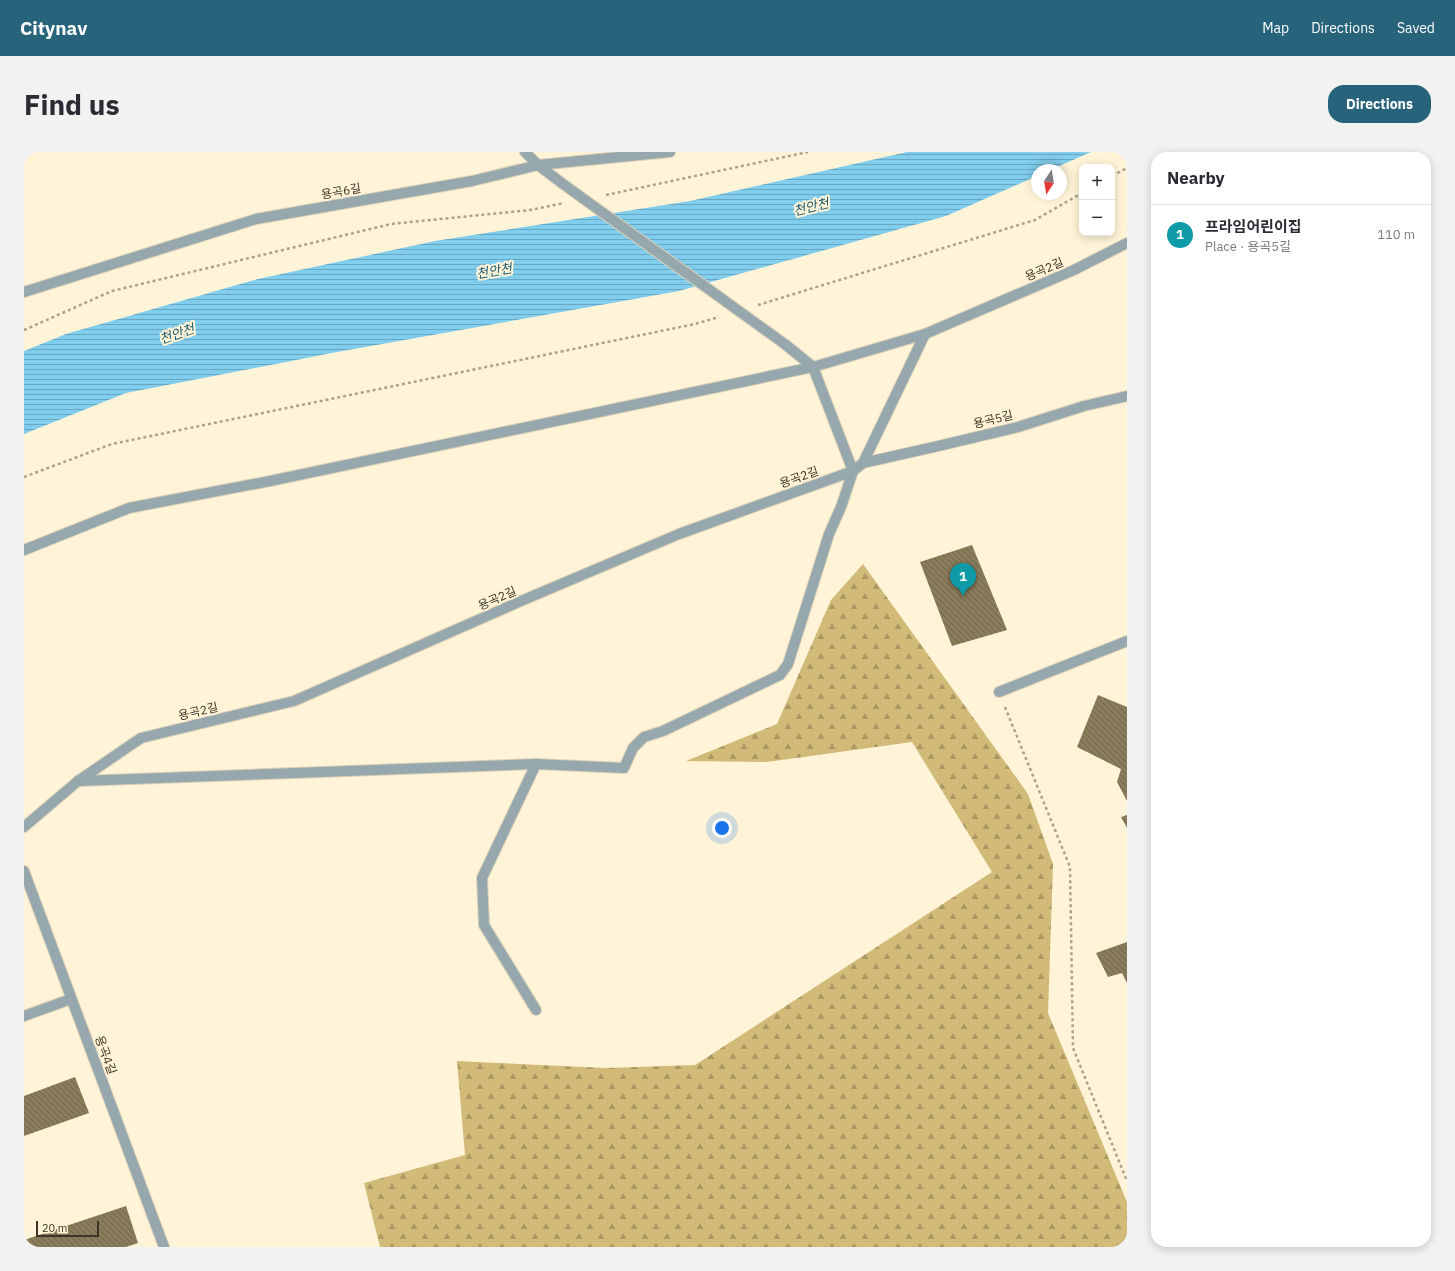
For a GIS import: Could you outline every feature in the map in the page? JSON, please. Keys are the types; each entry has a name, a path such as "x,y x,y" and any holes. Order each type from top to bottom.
{"street":[{"path":"78,780 536,764 624,768 633,748 644,737 663,731 780,675 788,664 829,534 841,506 853,471 813,368 786,345 563,184 524,152"},
{"name":"용곡6길","path":"24,292 256,219 472,181 538,165 664,154 670,152"},
{"name":"용곡2길","path":"24,550 130,508 270,481 813,368 925,334 1074,270 1127,243"},
{"name":"용곡2길","path":"24,827 78,780 142,738 294,702 521,601 679,534 853,471 863,463 925,334"},
{"name":"용곡5길","path":"863,463 1018,427 1084,406 1127,396"},
{"path":"999,692 1127,642"},
{"path":"536,764 482,878 484,925 536,1010"},
{"name":"용곡4길","path":"24,871 164,1247"},
{"path":"24,1016 72,999"}],"path":[{"path":"599,196 808,152"},
{"path":"1115,174 1127,168"},
{"path":"756,306 1035,220 1079,195"},
{"path":"24,330 112,291 391,224 530,210 568,202"},
{"path":"24,477 112,444 695,324 726,315"},
{"path":"999,692 1070,868 1073,1048 1127,1181"}],"green space":[{"path":"863,564 1028,794 1053,864 1048,1013 1127,1202 1127,1247 380,1247 364,1183 465,1155 457,1061 606,1068 695,1065 992,872 912,742 767,762 686,761 777,724 831,600"}],"water":[{"name":"천안천","path":"907,152 1091,152 1064,164 1031,164 1031,179 946,216 679,291 337,352 126,393 24,434 24,351 66,334 258,279 435,241 690,201"}],"building":[{"path":"972,545 1007,630 952,646 920,562"},
{"path":"1098,695 1127,707 1127,801 1117,782 1121,769 1077,747"},
{"path":"1127,815 1127,828 1121,817"},
{"path":"1127,942 1127,983 1122,973 1108,977 1096,953"},
{"path":"75,1077 89,1113 24,1136 24,1096"},
{"path":"126,1206 138,1243 126,1247 24,1247 24,1240"}],"place":[{"name":"프라임어린이집","path":"963,596"}]}
